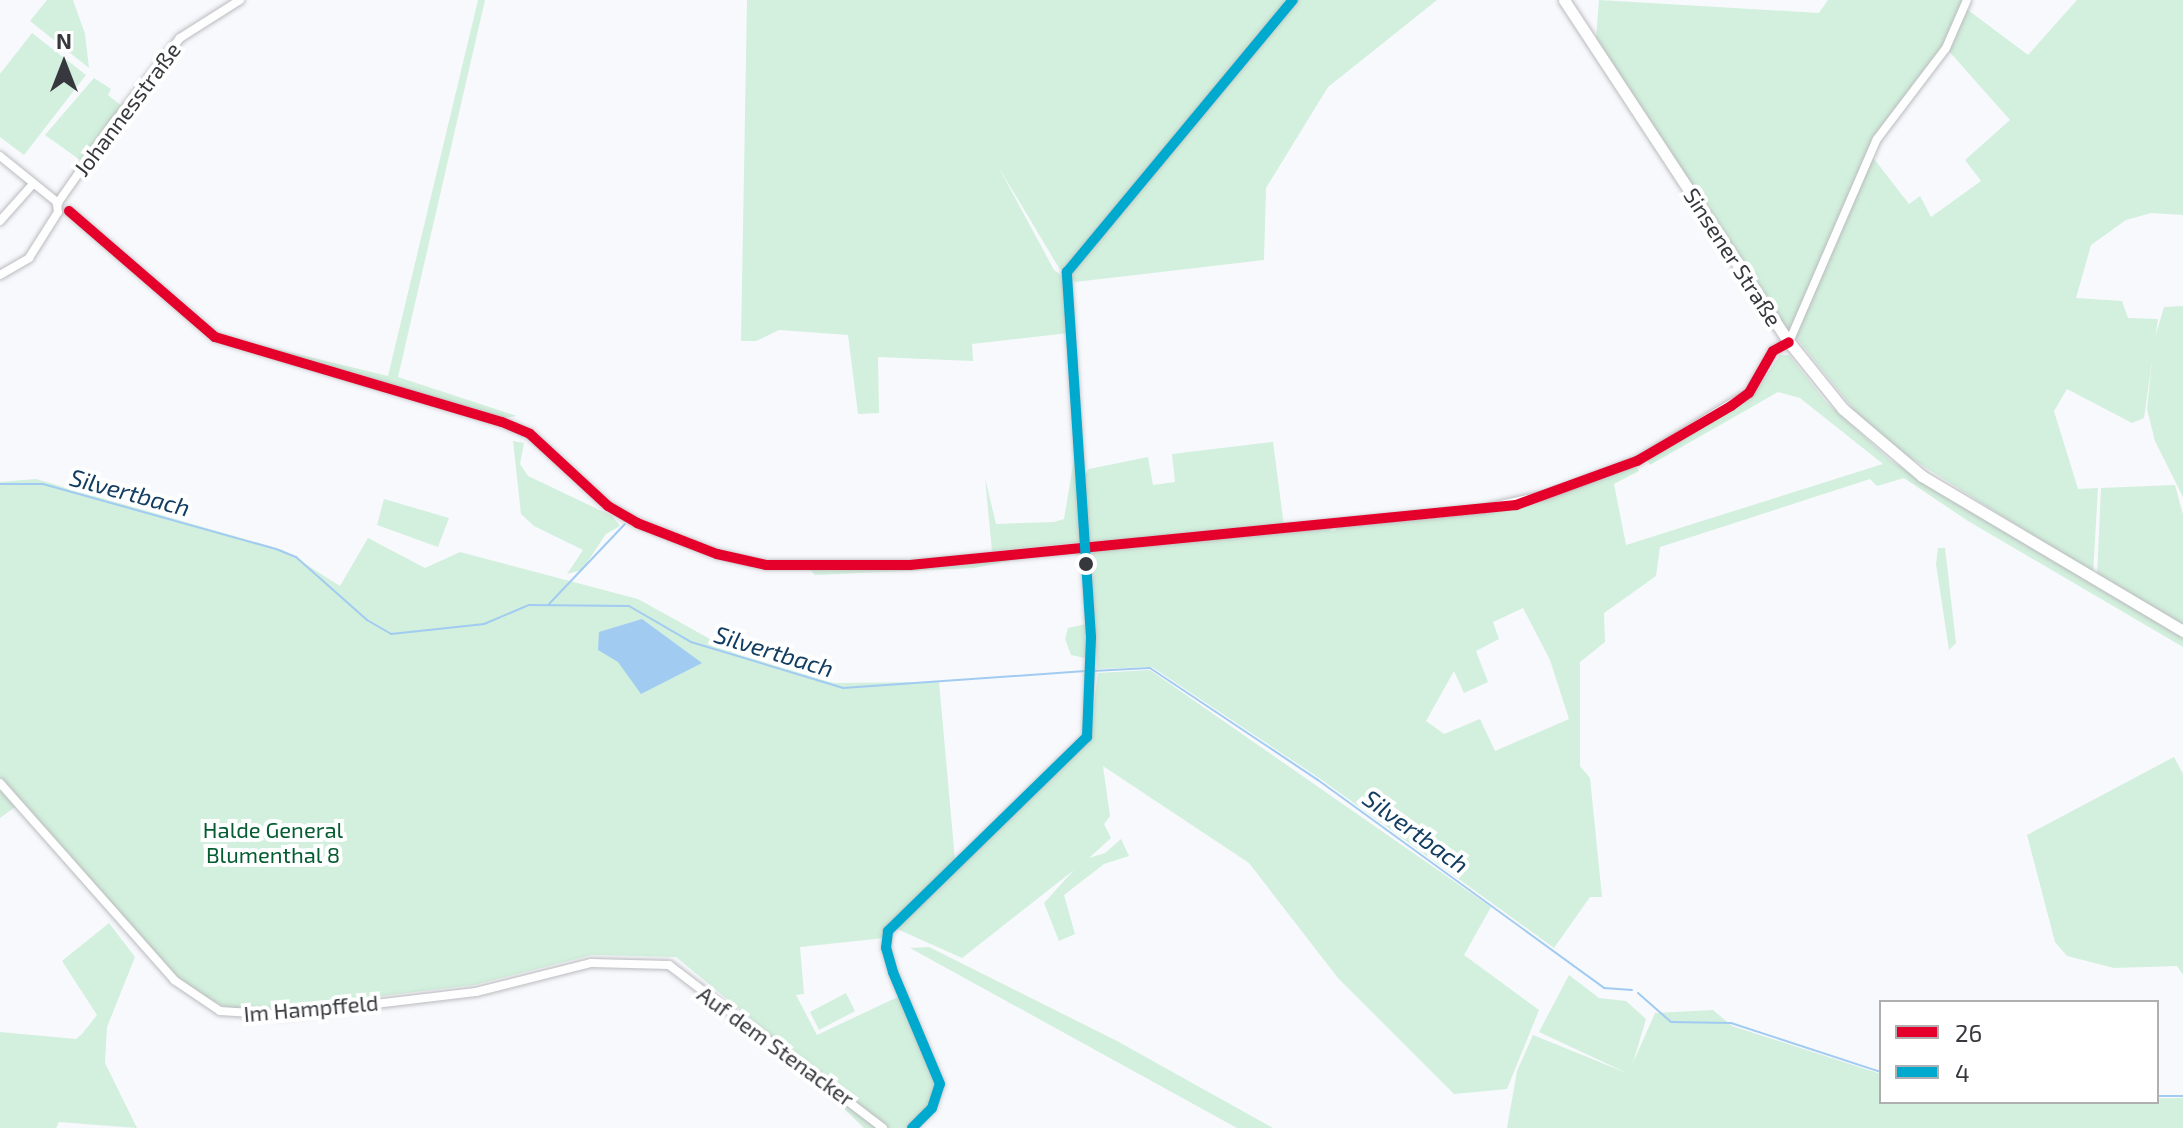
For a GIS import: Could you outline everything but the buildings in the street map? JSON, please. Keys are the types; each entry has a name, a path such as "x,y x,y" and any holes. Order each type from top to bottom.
{"main road":[{"name":"Sinsener Straße","path":"1564,0 1789,342 1843,409 1922,476 2183,631"}],"street":[{"name":"Johannesstraße","path":"0,275 29,258 106,134 180,38 240,0"},
{"path":"912,1128 932,1108 940,1084 893,972 886,948 888,931 1087,737 1091,663 1087,546 1067,272 1293,0"},
{"path":"0,156 215,337 530,434 608,506 717,554 766,565 910,565 1516,505 1637,461 1749,393 1773,351 1789,342 1877,139 1946,48 1967,0"},
{"path":"0,221 33,184"},
{"name":"Im Hampffeld","path":"0,783 174,980 232,1014 262,1017 476,992 591,963 669,965"},
{"name":"Auf dem Stenacker","path":"669,965 883,1128"}],"green space":[{"path":"47,0 73,0 85,34 89,68 30,21"},
{"path":"478,0 485,0 398,377 517,416 504,418 231,338 388,376"},
{"path":"747,0 1437,0 1328,87 1266,188 1264,260 1075,282 1059,268 998,166 1054,270 1067,279 1069,333 972,344 973,361 878,357 879,413 858,414 848,335 779,330 756,341 741,341"},
{"path":"1599,0 1819,13 1828,0 1965,0 1944,47 1877,138 1790,334 1596,39"},
{"path":"2077,0 2183,0 2183,215 2151,213 2126,220 2091,245 2076,298 2122,301 2128,318 2158,319 2144,418 2132,423 2067,389 2054,411 2078,489 2098,488 2093,574 1892,446 1854,410 1795,336 1871,155 1909,204 1920,196 1931,217 1981,181 1965,160 2010,120 1947,49 1964,7 2028,55"},
{"path":"32,33 86,75 24,155 0,137 0,74"},
{"path":"94,78 111,89 108,95 123,107 83,162 45,135"},
{"path":"2183,306 2183,497 2155,441 2147,409 2154,341 2164,307"},
{"path":"1780,355 1789,355 1826,402 1890,460 2183,638 2183,647 1968,521 1904,478 1877,486 1870,479 1660,547 1656,576 1604,613 1605,642 1580,662 1580,766 1590,778 1602,897 1590,897 1554,948 1322,780 1152,667 1097,669 1091,552 1097,546 1334,525 1330,531 1335,531 1337,526 1516,508 1636,465 1639,471 1614,484 1626,545 1883,464 1800,398 1778,392 1650,465 1647,460 1752,397","holes":["1523,608 1550,660 1569,719 1495,751 1480,719 1444,734 1426,721 1454,671 1464,693 1488,682 1476,651 1499,639 1493,622"]},
{"path":"513,441 524,443 520,464 528,476 612,516 620,526 606,534 582,570 567,574 583,550 534,526 521,514"},
{"path":"1273,442 1284,526 1089,543 1084,475 1089,469 1148,457 1153,485 1175,482 1172,454"},
{"path":"1074,459 1084,542 992,551 985,478 996,524 1054,522 1064,519"},
{"name":"Halde General Blumenthal 8","path":"36,479 283,550 340,586 368,538 425,568 460,552 638,599 737,654 834,683 939,682 955,860 884,938 800,947 804,994 796,995 817,1035 902,995 938,1085 934,1100 910,1128 864,1128 755,1022 676,957 592,955 474,985 272,1009 229,1009 175,981 18,805 0,818 0,482"},
{"path":"2175,485 2183,515 2183,628 2097,577 2101,488"},
{"path":"384,499 449,518 438,547 377,525"},
{"path":"1938,548 1945,548 1956,643 1949,650 1936,564"},
{"path":"1060,551 974,568 815,575 807,567 865,568"},
{"path":"1086,624 1085,658 1071,655 1065,639 1068,628"},
{"path":"1150,670 1491,907 1464,955 1539,1010 1507,1089 1454,1094 1338,978 1249,863 1103,766 1110,816 1104,824 1111,838 1089,858 1105,853 1121,839 1129,856 1104,864 1064,895 1075,934 1059,941 1044,903 1074,870 962,958 897,929 1090,734 1098,673"},
{"path":"2174,757 2183,774 2183,975 2177,966 2114,968 2067,956 2055,942 2027,835"},
{"path":"109,923 135,957 107,1027 105,1063 137,1128 59,1122 56,1128 0,1128 0,1032 76,1039 82,1034 97,1015 62,961"},
{"path":"929,947 1117,1041 1273,1128 1237,1128 910,948"},
{"path":"1569,975 1599,998 1626,1001 1646,1019 1633,1063 1655,1013 1713,1010 1732,1026 1879,1073 1879,1104 2159,1104 2159,1098 2183,1098 2183,1128 1507,1128 1517,1071 1533,1035 1629,1074 1539,1032"},
{"path":"846,993 855,1011 819,1030 810,1012"}],"water":[{"path":"642,619 702,663 641,694 618,662 598,650 599,632"}],"waterway":[{"name":"Silvertbach","path":"0,484 43,484 276,549 296,557 367,620 391,634 484,624 529,605 629,606 691,642 843,688 1085,671"},
{"path":"549,604 625,524"},
{"name":"Silvertbach","path":"1092,671 1150,668 1318,780 1604,988 1632,990"},
{"name":"Silvertbach","path":"1638,993 1671,1022 1731,1023 1879,1071"},
{"name":"Silvertbach","path":"2159,1096 2183,1096"}],"transit line":[{"name":"4","path":"912,1128 932,1108 940,1084 893,972 886,948 888,931 1087,737 1091,637 1067,272 1293,0"},
{"name":"26","path":"69,211 215,337 502,422 530,434 608,506 637,523 717,554 766,565 910,565 1516,505 1637,461 1731,406 1749,393 1773,351 1789,342"}]}
